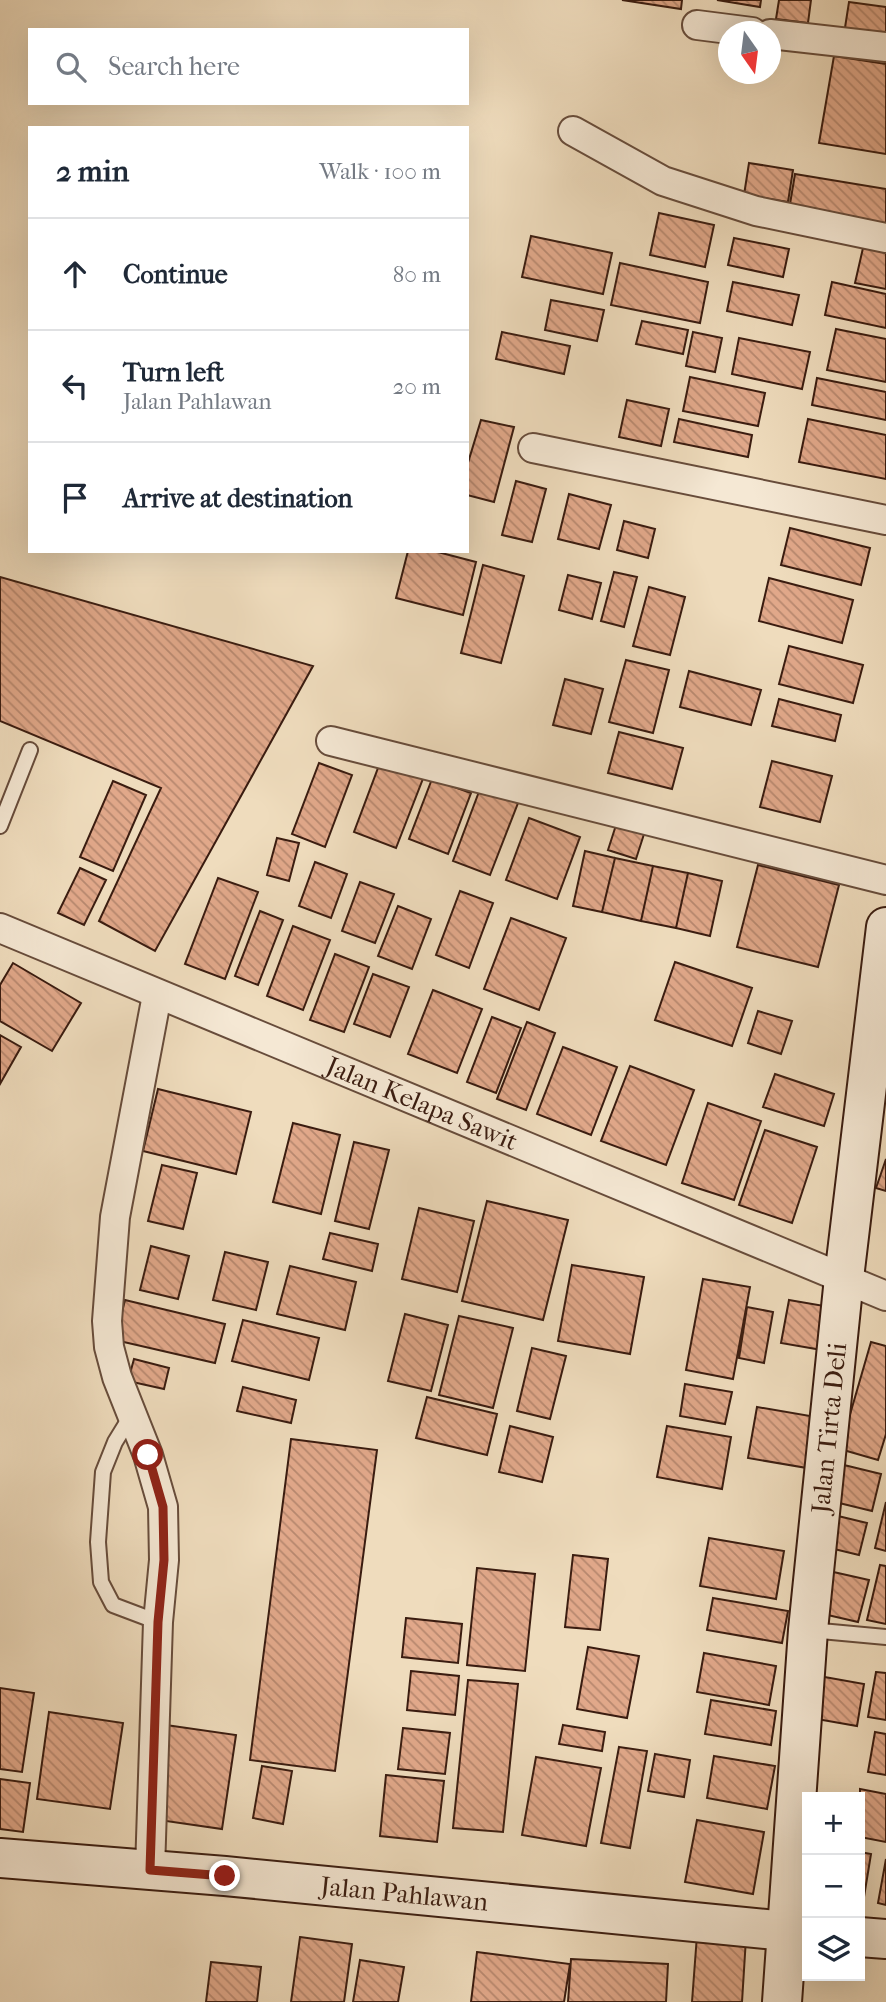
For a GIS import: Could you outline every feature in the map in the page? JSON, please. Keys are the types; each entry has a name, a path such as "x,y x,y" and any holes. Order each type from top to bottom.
{"street":[{"path":"697,25 718,28"},
{"path":"781,35 886,47"},
{"path":"573,131 663,181 756,211 886,237"},
{"path":"533,448 886,520"},
{"path":"331,741 886,880"},
{"name":"Jalan Tirta Deli","path":"782,2002 798,1933 808,1630 844,1278 886,927"},
{"name":"Jalan Kelapa Sawit","path":"0,929 886,1296"},
{"path":"150,1870 158,1622 164,1560 163,1507 148,1455 131,1416 108,1347 107,1321 115,1217 157,995"},
{"name":"Jalan Pahlawan","path":"0,1858 798,1933"},
{"path":"865,1937 886,1939"}],"lane":[{"path":"0,826 30,750"},
{"path":"131,1416 115,1442 103,1472 98,1542 101,1582 113,1605 158,1622"},
{"path":"808,1630 886,1637"}],"building":[{"path":"622,0 682,0 681,9"},
{"path":"717,0 761,0 760,7"},
{"path":"779,0 811,0 808,23 776,19"},
{"path":"849,2 886,7 886,40 844,34"},
{"path":"834,56 886,64 886,154 819,143"},
{"path":"749,163 793,170 788,202 744,195"},
{"path":"795,174 886,189 886,225 789,210"},
{"path":"659,213 714,225 705,267 650,255"},
{"path":"531,236 612,253 603,294 522,277"},
{"path":"734,238 789,249 783,277 728,265"},
{"path":"863,248 886,252 886,289 855,283"},
{"path":"620,263 708,282 700,323 611,305"},
{"path":"733,282 799,295 792,325 727,311"},
{"path":"832,282 886,294 886,328 825,315"},
{"path":"551,300 604,310 597,341 545,330"},
{"path":"642,321 688,330 683,354 636,344"},
{"path":"836,329 886,339 886,382 827,370"},
{"path":"502,332 570,346 564,374 496,359"},
{"path":"693,332 722,338 715,372 686,366"},
{"path":"739,338 810,352 802,389 732,374"},
{"path":"690,377 765,393 758,426 683,411"},
{"path":"817,378 886,392 886,420 812,405"},
{"path":"627,400 669,409 661,446 619,437"},
{"path":"679,419 752,435 748,457 674,442"},
{"path":"808,419 886,435 886,479 799,462"},
{"path":"481,420 514,427 494,502 469,496 469,459"},
{"path":"516,481 546,489 532,542 502,535"},
{"path":"569,494 611,505 599,549 558,539"},
{"path":"624,521 655,529 648,558 617,550"},
{"path":"790,528 870,548 861,585 781,565"},
{"path":"407,553 442,553 476,562 463,615 396,598"},
{"path":"483,565 524,576 501,663 461,653"},
{"path":"614,572 637,577 624,627 601,621"},
{"path":"568,575 601,583 592,619 559,610"},
{"path":"0,577 313,666 155,951 99,921 161,788 0,721"},
{"path":"769,578 853,600 842,643 759,621"},
{"path":"649,587 685,597 670,655 633,646"},
{"path":"789,646 863,665 853,703 779,684"},
{"path":"626,660 669,670 653,733 609,722"},
{"path":"689,671 761,690 751,725 680,707"},
{"path":"565,679 603,689 591,734 553,725"},
{"path":"779,699 841,715 835,741 772,726"},
{"path":"619,732 683,748 672,789 608,773"},
{"path":"381,760 424,776 396,848 354,832"},
{"path":"772,761 832,776 820,822 760,807"},
{"path":"319,763 352,775 325,847 292,834"},
{"path":"432,779 471,793 448,854 409,839"},
{"path":"113,781 146,795 113,871 80,857"},
{"path":"480,789 518,803 490,875 453,861"},
{"path":"529,818 580,837 557,899 506,880"},
{"path":"617,822 645,831 636,859 608,850"},
{"path":"277,838 299,843 289,881 267,875"},
{"path":"585,851 615,858 602,912 573,906"},
{"path":"615,858 653,866 641,921 602,912"},
{"path":"315,862 347,874 331,918 299,906"},
{"path":"758,865 839,885 818,967 737,947"},
{"path":"653,866 688,873 676,928 641,921"},
{"path":"80,868 106,880 84,925 58,913"},
{"path":"688,873 722,881 710,936 676,928"},
{"path":"218,878 258,892 225,979 185,964"},
{"path":"360,882 394,894 375,943 342,931"},
{"path":"460,891 493,903 469,968 436,955"},
{"path":"398,906 431,919 412,969 378,956"},
{"path":"260,911 283,920 258,985 235,976"},
{"path":"511,918 566,938 539,1010 484,989"},
{"path":"293,926 330,940 303,1010 267,996"},
{"path":"335,954 369,967 344,1032 310,1020"},
{"path":"675,962 752,988 732,1046 655,1020"},
{"path":"13,963 81,1003 52,1051 0,1021 0,985"},
{"path":"373,974 409,987 390,1037 354,1024"},
{"path":"433,990 482,1009 457,1073 408,1054"},
{"path":"758,1011 792,1021 781,1054 748,1043"},
{"path":"492,1017 521,1028 496,1093 467,1082"},
{"path":"527,1022 555,1033 526,1110 497,1099"},
{"path":"0,1035 21,1047 0,1084"},
{"path":"563,1047 617,1067 591,1135 537,1114"},
{"path":"630,1066 694,1090 666,1165 601,1141"},
{"path":"775,1074 834,1094 824,1126 763,1107"},
{"path":"158,1089 251,1112 236,1174 143,1151"},
{"path":"708,1103 761,1121 734,1200 682,1183"},
{"path":"293,1123 340,1135 321,1214 273,1202"},
{"path":"765,1130 817,1147 792,1223 739,1205"},
{"path":"354,1142 389,1150 369,1229 335,1221"},
{"path":"886,1159 886,1191 876,1188"},
{"path":"162,1165 197,1173 183,1229 148,1221"},
{"path":"487,1201 568,1220 543,1320 462,1301"},
{"path":"419,1208 474,1221 457,1292 402,1279"},
{"path":"330,1233 378,1244 372,1271 323,1259"},
{"path":"151,1246 189,1256 178,1299 140,1290"},
{"path":"225,1252 268,1262 256,1310 213,1300"},
{"path":"572,1265 644,1277 630,1354 558,1341"},
{"path":"290,1266 356,1282 345,1330 277,1314"},
{"path":"703,1279 750,1287 733,1379 686,1370"},
{"path":"125,1300 225,1324 215,1363 115,1340"},
{"path":"789,1300 830,1307 822,1350 781,1343"},
{"path":"747,1307 773,1312 764,1363 739,1358"},
{"path":"405,1314 448,1325 431,1391 388,1381"},
{"path":"459,1316 513,1328 493,1408 439,1395"},
{"path":"243,1320 319,1338 309,1380 232,1361"},
{"path":"871,1342 886,1346 886,1434 878,1460 840,1449"},
{"path":"532,1348 566,1356 550,1419 517,1411"},
{"path":"134,1359 169,1368 164,1389 128,1381"},
{"path":"685,1384 732,1392 725,1424 680,1416"},
{"path":"243,1387 296,1400 291,1423 237,1411"},
{"path":"427,1397 497,1414 487,1455 416,1438"},
{"path":"757,1407 816,1417 807,1468 748,1458"},
{"path":"510,1426 553,1437 542,1482 499,1472"},
{"path":"667,1426 731,1437 722,1489 657,1477"},
{"path":"291,1439 377,1450 335,1771 250,1760"},
{"path":"844,1465 881,1474 872,1511 835,1502"},
{"path":"886,1502 886,1551 875,1548"},
{"path":"838,1516 867,1523 859,1555 830,1548"},
{"path":"709,1538 784,1551 776,1599 700,1586"},
{"path":"573,1555 608,1559 600,1630 565,1627"},
{"path":"880,1565 886,1566 886,1624 867,1620"},
{"path":"477,1568 535,1574 525,1671 467,1665"},
{"path":"829,1571 869,1580 858,1622 819,1613"},
{"path":"713,1598 788,1611 782,1643 707,1630"},
{"path":"406,1618 462,1624 458,1663 402,1657"},
{"path":"588,1647 639,1656 627,1718 577,1709"},
{"path":"704,1653 776,1666 769,1705 697,1692"},
{"path":"411,1671 459,1676 455,1715 407,1710"},
{"path":"876,1672 886,1673 886,1720 868,1717"},
{"path":"819,1676 864,1684 857,1726 811,1718"},
{"path":"468,1680 518,1684 503,1832 453,1828"},
{"path":"0,1688 34,1693 22,1772 0,1769"},
{"path":"711,1700 776,1711 771,1745 705,1734"},
{"path":"49,1712 123,1723 110,1809 37,1799"},
{"path":"166,1725 236,1735 222,1829 152,1819"},
{"path":"563,1725 605,1732 602,1751 559,1744"},
{"path":"403,1728 450,1733 445,1774 398,1769"},
{"path":"875,1732 886,1734 886,1775 868,1772"},
{"path":"619,1747 647,1751 630,1848 601,1843"},
{"path":"655,1754 690,1760 684,1797 648,1791"},
{"path":"714,1756 775,1766 767,1809 707,1798"},
{"path":"536,1757 601,1768 586,1846 522,1835"},
{"path":"262,1766 292,1771 283,1824 253,1818"},
{"path":"386,1775 444,1781 437,1842 380,1836"},
{"path":"0,1779 30,1783 23,1832 0,1829"},
{"path":"860,1789 886,1794 886,1842 865,1838 865,1792 860,1792"},
{"path":"697,1820 764,1832 753,1894 685,1882"},
{"path":"865,1853 871,1854 865,1891"},
{"path":"886,1859 886,1905 878,1903"},
{"path":"697,1935 746,1938 742,2002 692,2002"},
{"path":"300,1937 352,1944 344,2002 291,2002"},
{"path":"477,1952 570,1964 564,2002 471,2002"},
{"path":"571,1959 668,1964 666,2002 568,2002"},
{"path":"360,1960 404,1967 398,2002 353,2002"},
{"path":"211,1962 261,1967 257,2002 206,2002"}],"route":[{"path":"148,1455 163,1507 164,1560 158,1622 150,1870 225,1876"}]}
